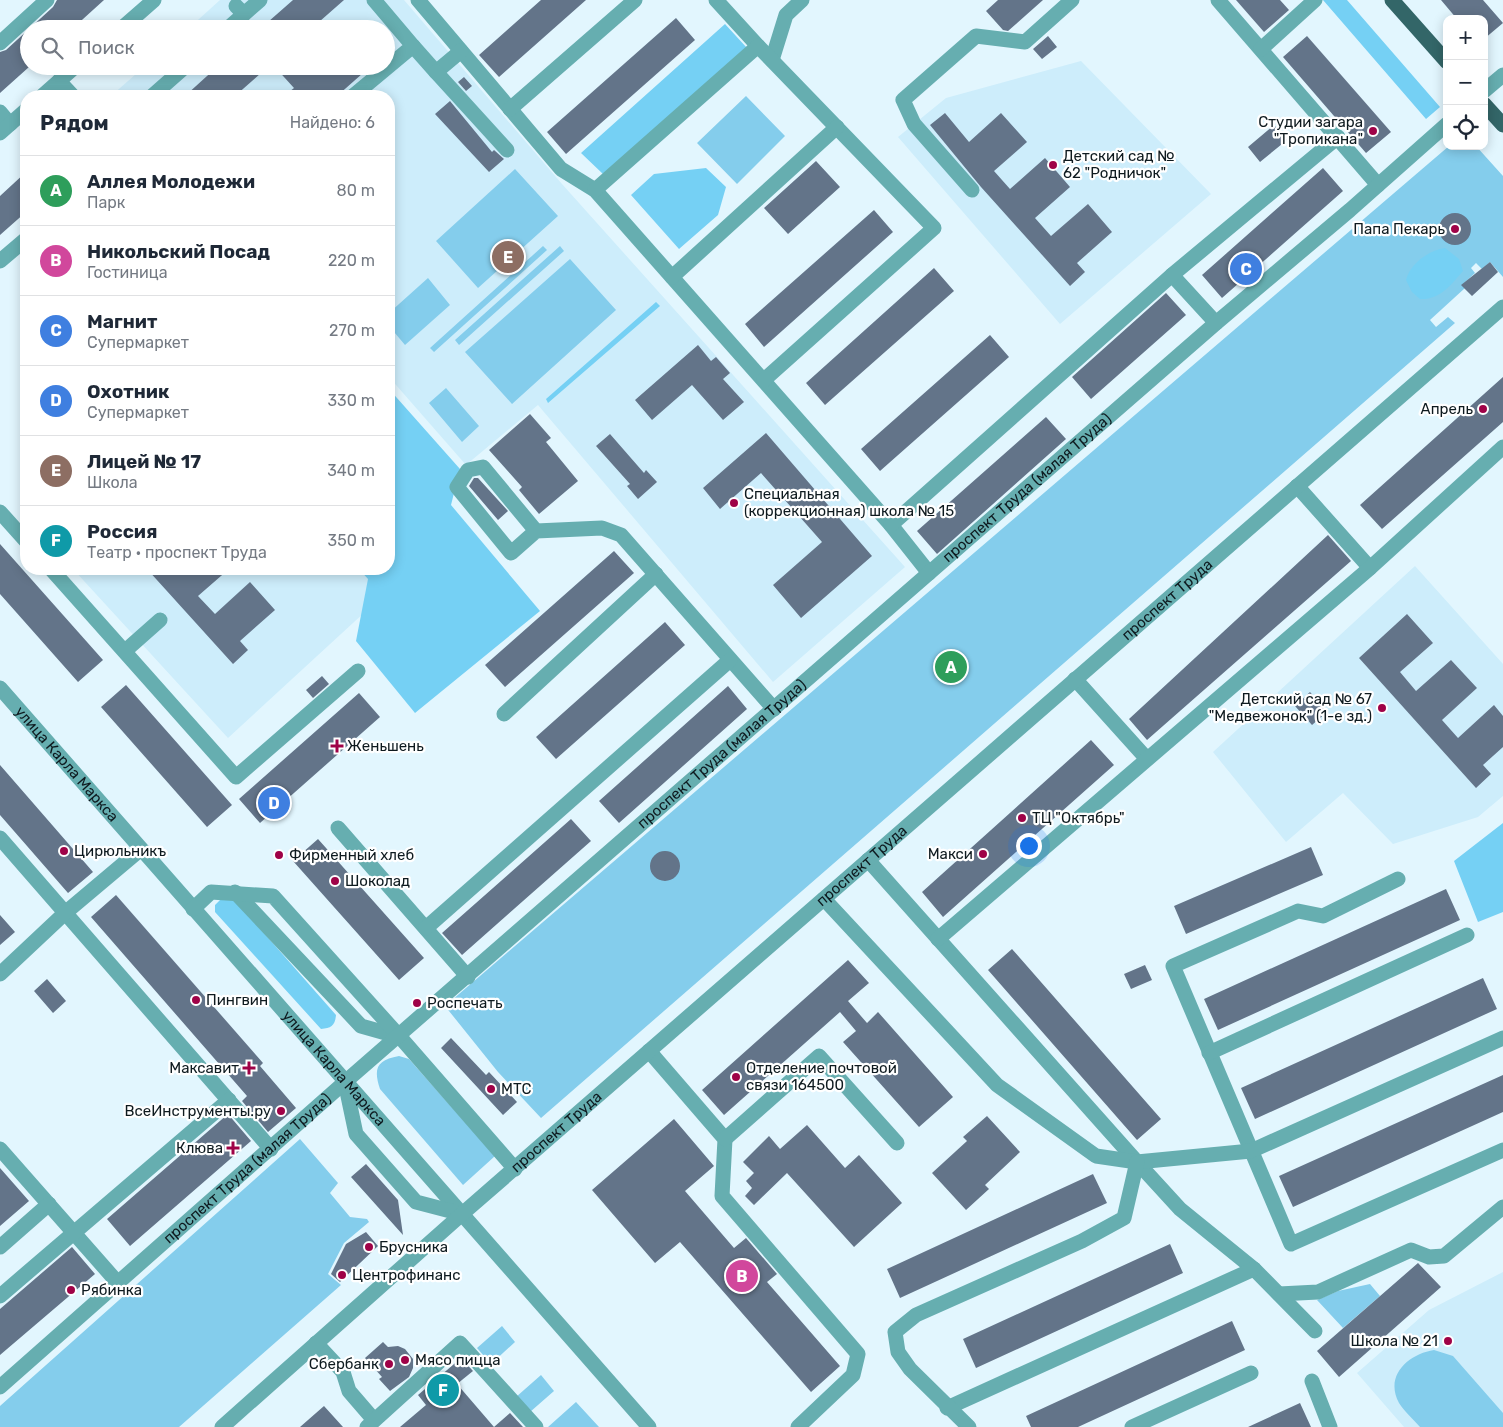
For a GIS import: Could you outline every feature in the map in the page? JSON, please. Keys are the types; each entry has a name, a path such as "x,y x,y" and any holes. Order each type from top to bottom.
{"main road":[{"path":"1392,0 1445,60"},
{"path":"1485,105 1503,125"}],"street":[{"path":"24,20 46,0"},
{"path":"131,20 154,0"},
{"path":"233,20 240,10 260,0"},
{"path":"374,0 391,20"},
{"path":"418,0 562,169 595,190 891,525 929,573"},
{"path":"510,109 635,0"},
{"path":"716,0 934,228 764,380"},
{"path":"772,60 786,15 802,0"},
{"path":"972,190 914,124 903,100 976,36 1025,42 1072,0"},
{"path":"1218,0 1378,185"},
{"path":"1261,49 1315,0"},
{"path":"0,42 20,24"},
{"path":"395,25 507,150"},
{"path":"395,61 413,46"},
{"path":"595,190 758,46"},
{"path":"436,72 461,51"},
{"path":"49,90 66,75"},
{"path":"159,90 176,75"},
{"path":"360,90 378,75"},
{"path":"1488,87 1503,75"},
{"path":"59,81 67,90"},
{"path":"0,112 5,128 20,115"},
{"path":"672,277 837,126"},
{"name":"проспект Труда (малая Труда)","path":"0,1387 929,573 1443,128"},
{"path":"891,525 1172,276 1338,137"},
{"path":"0,261 20,244"},
{"path":"1172,276 1216,323"},
{"name":"проспект Труда","path":"222,1427 462,1214 1503,307"},
{"path":"938,939 1370,568 1503,447"},
{"path":"536,531 484,467 468,470 457,487 511,553 536,531 602,528 621,535 774,709"},
{"path":"1297,486 1370,568"},
{"path":"1,514 20,535"},
{"path":"504,714 656,574"},
{"path":"56,575 236,777 358,671"},
{"path":"125,650 160,620"},
{"path":"426,928 730,660"},
{"path":"1075,679 1147,760"},
{"name":"улица Карла Маркса","path":"0,688 649,1427"},
{"path":"338,828 468,977"},
{"path":"0,838 271,1149"},
{"path":"0,974 65,913 141,849"},
{"path":"868,860 1180,1209 1254,1269 1315,1331"},
{"path":"1398,879 1323,916 1298,911 1173,966 1291,1244 1503,1150"},
{"path":"193,909 211,892 273,896 400,1037 514,1169"},
{"path":"234,892 361,1026 400,1037"},
{"path":"824,899 996,1085 1096,1156 1137,1162 1251,1151 1503,1038"},
{"path":"1209,1053 1467,935"},
{"path":"649,1051 725,1139 722,1196 858,1354 853,1374 798,1427"},
{"path":"725,1139 819,1056 897,1144"},
{"path":"346,1082 356,1134 416,1202 462,1214"},
{"path":"0,1296 229,1100"},
{"path":"0,1149 118,1283"},
{"path":"969,1427 947,1408 910,1369 898,1352 895,1332 916,1315 1082,1240 1124,1218 1137,1162"},
{"path":"0,1247 49,1204"},
{"path":"1279,1294 1318,1292 1412,1250 1429,1257 1444,1256 1503,1207"},
{"path":"947,1408 1254,1269"},
{"path":"316,1343 343,1372 349,1391 370,1424 460,1343 536,1427"},
{"path":"1132,1427 1251,1373"},
{"path":"1312,1381 1330,1427"}],"shaded area":[{"path":"220,0 404,0 562,184 905,567 773,682 538,405 466,465 395,384 395,90 118,90 135,75 395,75 395,20 198,20"},
{"path":"1323,0 1347,0 1440,107 1426,119"},
{"path":"725,24 747,48 603,174 581,153"},
{"name":"Детский сад № 62 \"Родничок\"","path":"1081,61 1211,194 1060,324 898,137 946,98"},
{"path":"746,96 785,136 737,184 697,143"},
{"path":"1444,150 1480,150 1503,176 1503,277 1490,262 1482,269 1476,263 1471,268 1475,273 1462,285 1465,288 1430,320 1436,327 1448,317 1455,323 541,1118 498,1072 445,1006"},
{"path":"706,168 726,187 718,215 679,249 631,195 654,174"},
{"path":"515,169 558,216 478,288 436,241"},
{"path":"543,246 547,250 434,352 430,348"},
{"path":"560,246 564,251 459,345 455,340"},
{"path":"1445,248 1459,259 1463,271 1444,291 1427,299 1420,299 1412,292 1406,280 1408,274 1421,259 1439,249"},
{"path":"570,259 616,310 512,404 465,352"},
{"path":"428,278 450,305 405,345 395,333 395,308"},
{"path":"656,302 660,306 548,403 546,399"},
{"path":"446,388 479,426 462,442 429,403"},
{"path":"395,396 460,469 451,505 540,611 415,713 356,641 368,579 364,575 395,575"},
{"name":"Детский сад № 67 \"Медвежонок\" (1-е зд.)","path":"1415,566 1503,664 1503,796 1478,817 1393,844 1343,793 1286,842 1213,752"},
{"path":"79,575 372,575 378,582 366,611 228,738"},
{"path":"1503,823 1503,912 1478,922 1454,861"},
{"path":"222,898 233,898 336,1015 332,1026 321,1029 215,912 215,905"},
{"path":"399,1056 409,1059 495,1156 463,1185 380,1089 377,1076 379,1066 386,1060"},
{"path":"300,1139 338,1183 330,1193 350,1217 367,1219 369,1222 344,1243 328,1274 341,1285 179,1427 0,1427 0,1406"},
{"name":"Школа № 21","path":"1503,1272 1503,1427 1404,1427 1357,1373 1429,1310"},
{"path":"1370,1284 1380,1296 1343,1328 1317,1300 1338,1291"},
{"path":"502,1326 515,1342 491,1364 477,1348"},
{"path":"1434,1350 1453,1356 1503,1413 1503,1427 1420,1427 1406,1412 1399,1403 1395,1393 1397,1375 1408,1361 1425,1352"},
{"path":"541,1375 554,1391 530,1412 516,1397"},
{"path":"576,1402 599,1427 548,1427"}],"building":[{"path":"57,0 104,0 82,20 39,20 53,7"},
{"path":"293,0 344,0 321,20 270,20"},
{"path":"541,0 586,0 499,77 479,55"},
{"path":"998,0 1043,0 1008,31 1003,30 986,11"},
{"path":"1236,0 1280,0 1289,10 1264,32"},
{"path":"1441,0 1483,0 1503,23 1488,36 1488,15 1454,15"},
{"path":"676,18 695,40 566,154 547,132"},
{"path":"1048,36 1057,47 1042,59 1033,49"},
{"path":"1307,36 1391,132 1366,153 1283,57"},
{"path":"20,37 20,75 0,93 0,52 6,50"},
{"path":"208,75 259,75 242,90 192,90"},
{"path":"282,75 361,75 344,90 292,90 294,88"},
{"path":"464,77 472,86 466,91 458,82"},
{"path":"450,101 492,152 494,150 504,159 489,172 435,114"},
{"path":"945,113 969,142 1001,113 1027,142 994,171 1010,189 1045,158 1070,187 1035,218 1051,236 1088,204 1112,232 1077,263 1085,272 1070,286 981,187 930,125"},
{"path":"1274,125 1287,140 1260,162 1248,147"},
{"path":"816,161 840,187 788,234 764,208"},
{"path":"1323,168 1343,191 1222,298 1202,275"},
{"path":"20,178 20,217 0,235 0,196"},
{"path":"874,210 893,232 764,347 745,324"},
{"name":"Папа Пекарь","path":"1455,213 1461,214 1466,218 1470,223 1470,235 1466,240 1461,244 1455,245 1449,244 1444,240 1440,235 1439,229 1440,223 1444,218 1449,214"},
{"path":"1490,262 1498,272 1472,296 1461,285"},
{"path":"934,268 954,291 825,405 806,383"},
{"path":"1166,293 1186,315 1091,399 1072,377"},
{"path":"990,335 1009,357 880,471 861,449"},
{"path":"698,345 711,361 716,357 730,373 723,379 744,402 723,420 692,385 652,420 635,400"},
{"path":"1503,377 1503,422 1382,529 1360,505"},
{"path":"530,414 551,438 546,442 578,481 539,514 519,490 522,487 489,450"},
{"path":"1046,417 1066,439 937,554 917,531"},
{"path":"766,433 872,556 801,618 773,585 822,542 761,473 720,509 703,488"},
{"path":"610,434 644,473 646,470 657,482 638,499 627,486 630,484 596,446"},
{"path":"474,478 478,478 508,511 498,520 469,486"},
{"path":"1328,535 1351,561 1147,740 1129,719"},
{"path":"0,544 20,567 20,575 28,575 103,660 78,682 0,594"},
{"path":"614,551 634,573 505,687 485,665"},
{"path":"152,575 222,575 198,596 215,614 250,582 275,610 240,641 248,650 233,664"},
{"path":"1407,614 1433,643 1400,672 1416,691 1451,660 1477,688 1442,720 1458,738 1494,705 1503,716 1503,747 1483,765 1491,774 1476,788 1359,658"},
{"path":"665,622 685,645 556,759 536,737"},
{"path":"322,676 329,684 313,698 306,690"},
{"path":"126,685 232,805 207,827 101,707"},
{"path":"728,686 747,709 619,823 599,801"},
{"path":"1310,692 1327,712 1312,725 1295,706"},
{"path":"359,693 380,717 260,823 239,799"},
{"path":"1091,740 1114,765 943,917 922,892"},
{"path":"0,765 93,872 68,893 0,815"},
{"path":"571,819 591,841 462,955 442,933"},
{"path":"318,839 424,958 399,980 293,861"},
{"path":"1311,847 1323,875 1186,934 1174,906"},
{"path":"665,851 671,852 679,860 679,872 671,880 665,881 659,880 651,872 650,866 651,860 659,852"},
{"path":"1446,889 1460,920 1218,1030 1204,999"},
{"path":"116,895 263,1063 260,1066 296,1108 268,1132 242,1101 247,1096 91,917"},
{"path":"0,915 15,932 0,945"},
{"path":"1012,949 1161,1119 1137,1140 988,970"},
{"path":"848,960 869,983 848,1001 867,1023 878,1012 953,1097 919,1127 843,1042 856,1031 840,1012 724,1115 702,1090"},
{"path":"1145,965 1152,980 1131,989 1124,974"},
{"path":"1483,978 1497,1009 1255,1119 1241,1088"},
{"path":"47,979 66,1001 53,1013 34,991"},
{"path":"451,1038 486,1075 489,1072 517,1102 503,1115 441,1048"},
{"path":"1503,1075 1503,1112 1293,1207 1279,1176"},
{"path":"228,1114 251,1141 130,1246 107,1219"},
{"path":"987,1116 1020,1152 985,1185 989,1189 966,1210 932,1173 967,1141 963,1137"},
{"path":"674,1119 714,1166 685,1191 734,1248 746,1238 777,1274 767,1282 840,1366 811,1392 680,1242 655,1263 592,1190"},
{"path":"807,1125 845,1168 859,1155 902,1203 854,1247 787,1173 754,1205 745,1196 752,1188 746,1181 754,1173 743,1162 769,1136 780,1149"},
{"path":"366,1164 398,1200 403,1235 351,1177"},
{"path":"0,1168 29,1201 0,1226"},
{"path":"1093,1174 1107,1203 900,1298 887,1269"},
{"path":"366,1232 378,1246 340,1282 331,1274 346,1244"},
{"path":"1170,1244 1183,1273 976,1368 963,1339"},
{"path":"72,1247 95,1274 0,1355 0,1309"},
{"path":"1418,1263 1441,1287 1339,1377 1317,1351"},
{"path":"1232,1321 1245,1350 1078,1427 1031,1427 1026,1416"},
{"path":"383,1342 388,1347 398,1346 405,1349 413,1359 413,1368 409,1377 390,1391 379,1379 382,1377 365,1358"},
{"path":"461,1358 473,1371 457,1384 494,1427 400,1427 426,1405 418,1395"},
{"path":"1300,1403 1311,1427 1248,1427"},
{"path":"324,1406 343,1427 300,1427"},
{"path":"510,1413 523,1427 494,1427"}],"place":[{"name":"Студии загара \"Тропикана\"","path":"1373,131"},
{"name":"Детский сад № 62 \"Родничок\"","path":"1053,165"},
{"name":"Папа Пекарь","path":"1455,229"},
{"name":"Лицей № 17","path":"508,257"},
{"name":"Магнит","path":"1246,269"},
{"name":"Апрель","path":"1483,409"},
{"name":"Специальная (коррекционная) школа № 15","path":"734,503"},
{"name":"Аллея Молодежи","path":"951,667"},
{"name":"Детский сад № 67 \"Медвежонок\" (1-е зд.)","path":"1382,708"},
{"name":"Женьшень","path":"337,746"},
{"name":"Охотник","path":"274,803"},
{"name":"ТЦ \"Октябрь\"","path":"1022,818"},
{"name":"Цирюльникъ","path":"64,851"},
{"name":"Макси","path":"983,854"},
{"name":"Фирменный хлеб","path":"279,855"},
{"name":"Шоколад","path":"335,881"},
{"name":"Пингвин","path":"196,1000"},
{"name":"Роспечать","path":"417,1003"},
{"name":"Максавит","path":"249,1068"},
{"name":"Отделение почтовой связи 164500","path":"736,1077"},
{"name":"МТС","path":"491,1089"},
{"name":"ВсеИнструменты.ру","path":"281,1111"},
{"name":"Клюва","path":"233,1148"},
{"name":"Брусника","path":"369,1247"},
{"name":"Центрофинанс","path":"342,1275"},
{"name":"Никольский Посад","path":"742,1276"},
{"name":"Рябинка","path":"71,1290"},
{"name":"Школа № 21","path":"1448,1341"},
{"name":"Мясо пицца","path":"405,1360"},
{"name":"Сбербанк","path":"389,1364"},
{"name":"Россия","path":"443,1390"}]}
